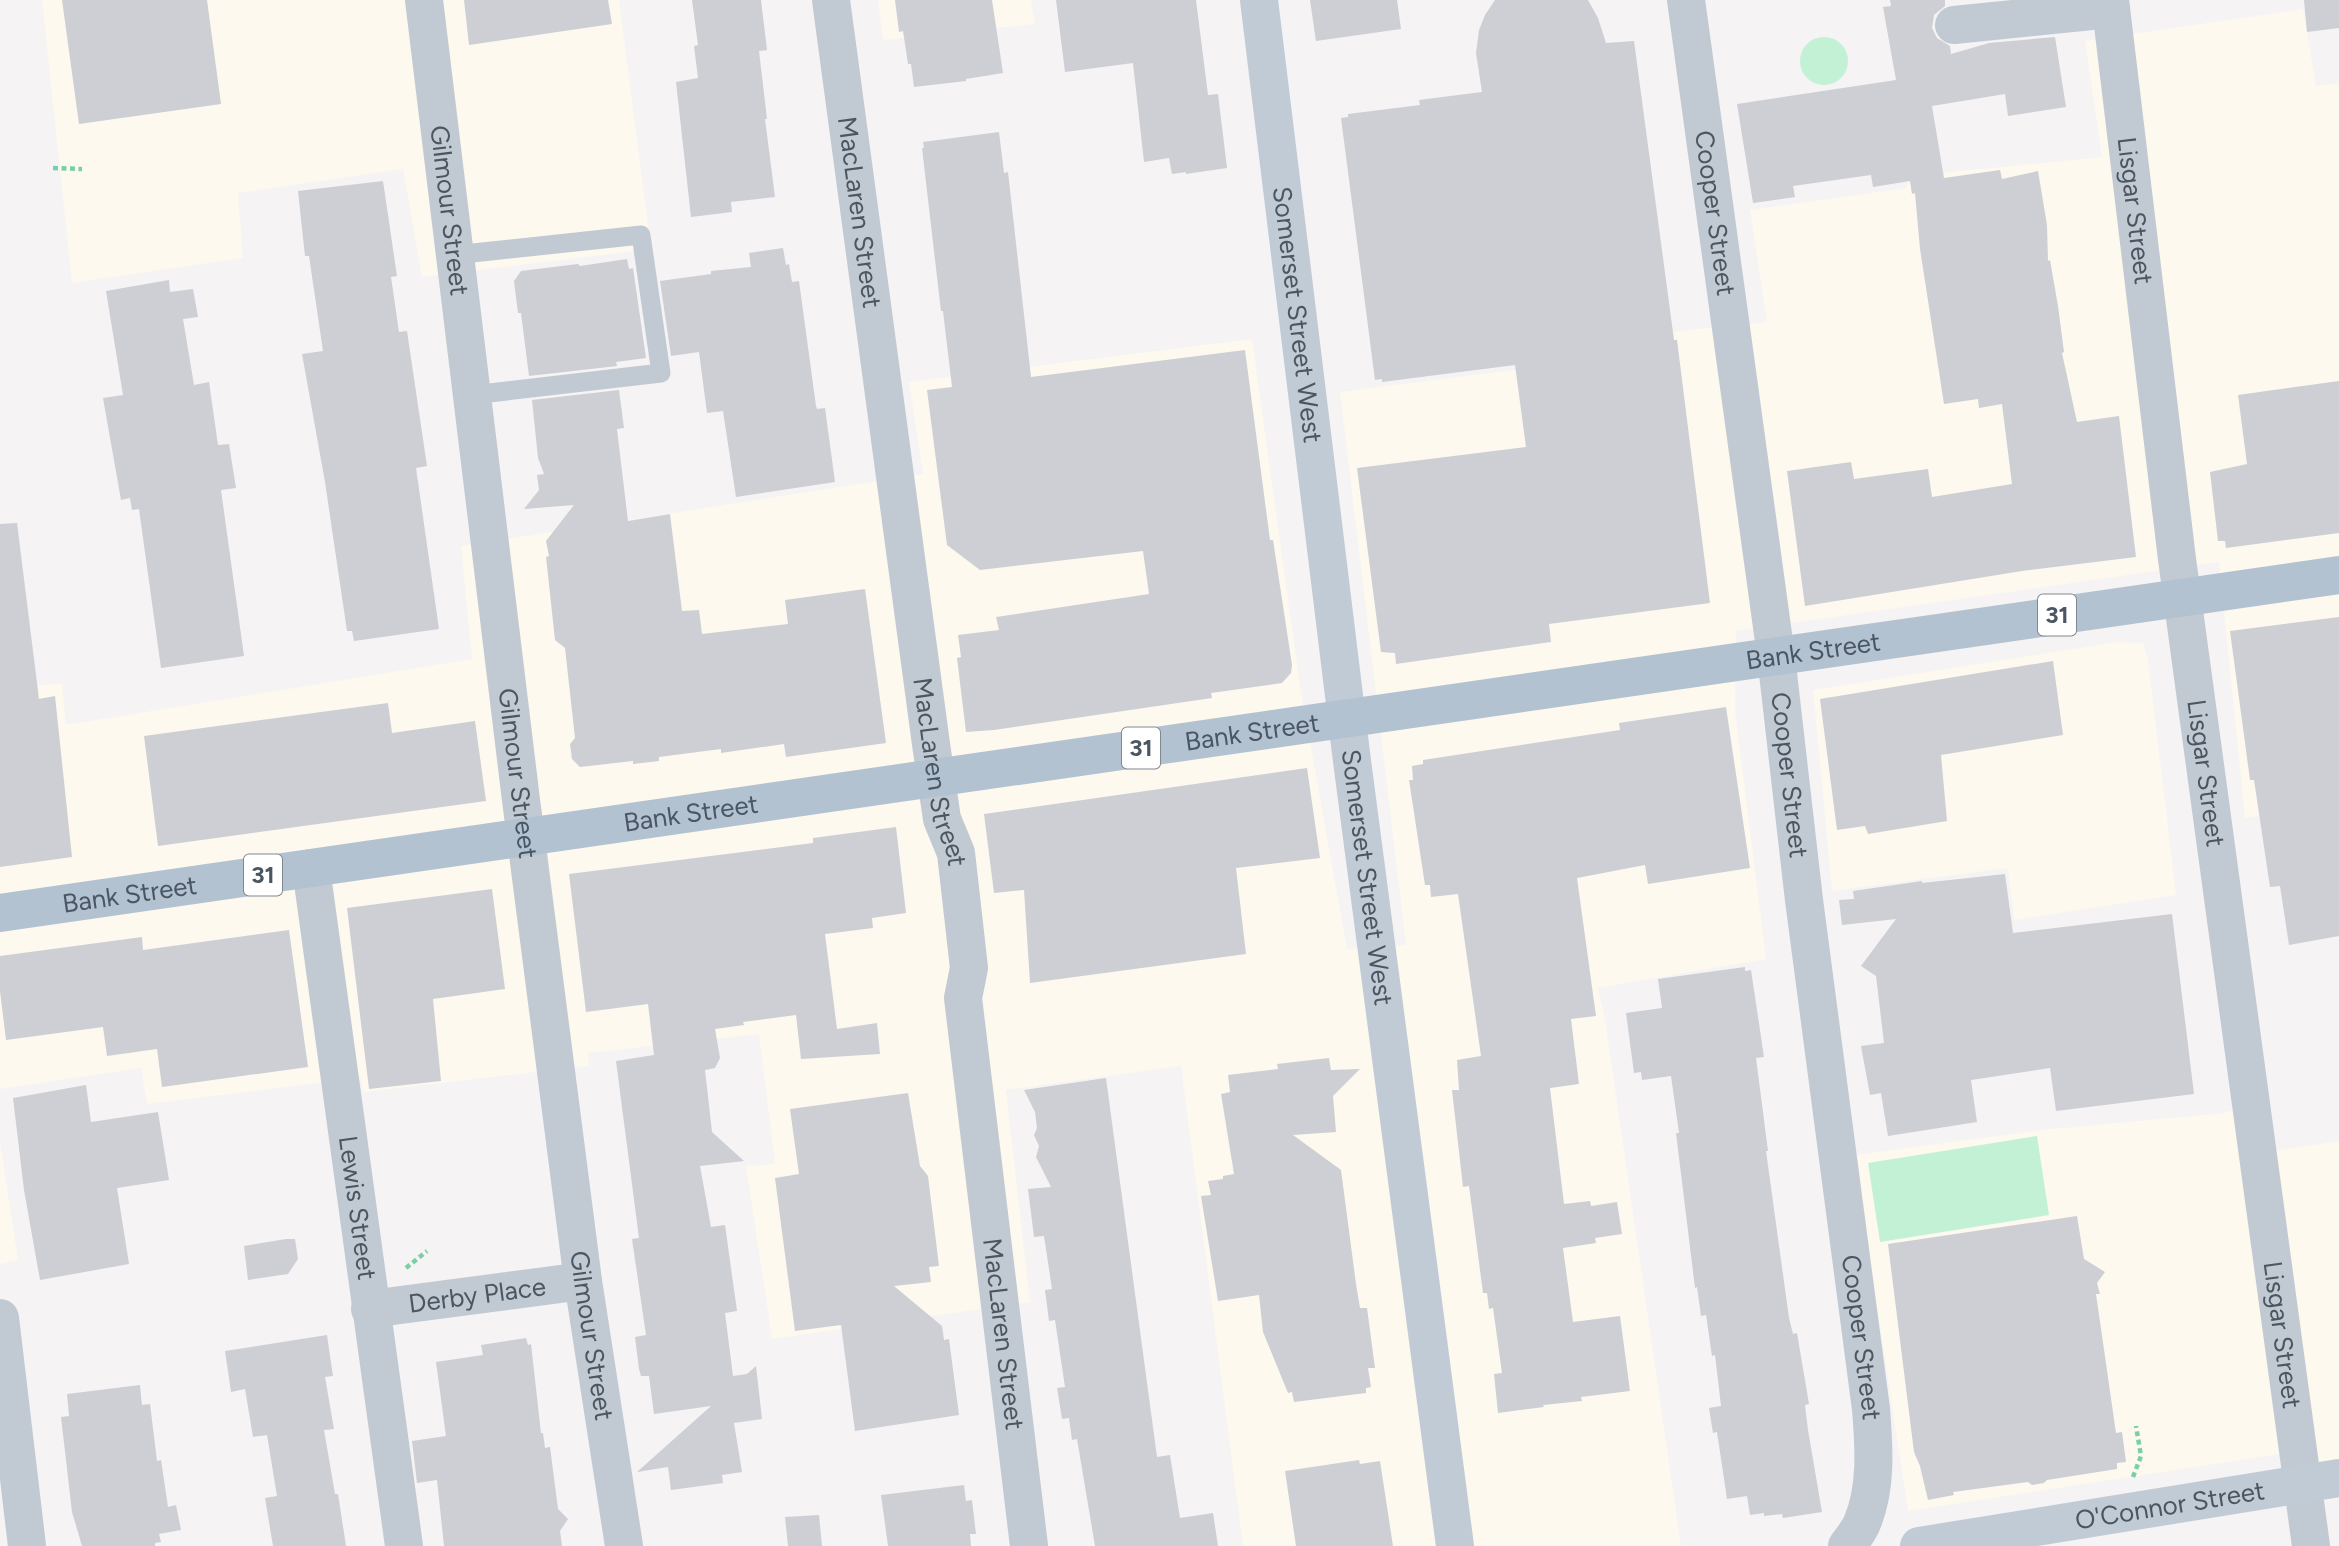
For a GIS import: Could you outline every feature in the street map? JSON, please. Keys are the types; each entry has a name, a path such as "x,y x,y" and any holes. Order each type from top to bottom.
{"main road":[{"name":"Somerset Street West","path":"1259,0 1346,718 1455,1546"},
{"name":"Bank Street","path":"0,913 2339,575"},
{"name":"O'Connor Street","path":"1923,1546 2322,1481"}],"street":[{"name":"Gilmour Street","path":"424,0 583,1281 624,1546"},
{"name":"MacLaren Street","path":"831,0 942,819 956,853 969,968 963,998 1029,1546"},
{"name":"Cooper Street","path":"1686,0 1776,656 1802,886 1871,1409 1874,1455 1871,1486 1863,1521 1847,1546"},
{"path":"1954,25 2110,4"},
{"name":"Lisgar Street","path":"2110,4 2183,597 2322,1481 2311,1546"},
{"name":"Lewis Street","path":"311,868 404,1546"},
{"name":"Derby Place","path":"370,1309 583,1281"},
{"path":"0,1318 27,1546"}],"lane":[{"path":"454,256 641,235 661,373 472,395"}],"path":[{"path":"53,168 82,169"},
{"path":"2133,1478 2141,1456 2136,1426"}],"shaded area":[{"path":"42,0 619,0 651,249 422,277 403,169 238,193 243,258 72,283"},
{"path":"878,0 1031,0 1035,24 883,40"},
{"path":"2303,9 2316,86 2339,83 2339,806 2245,818 2219,562 1736,631 1735,711 1766,959 1598,988 1605,1019 1681,1546 1243,1546 1181,1066 1006,1090 1030,1302 772,1339 746,1166 775,1164 759,1034 588,1053 589,1066 363,1092 361,1078 147,1104 141,1068 0,1089 0,690 62,683 66,725 472,659 461,546 923,474 909,382 1252,339 1300,686 1347,949 1406,945 1340,392 1521,369 1524,347 1767,322 1750,210 1906,188 1910,176 2102,157 2085,41"},
{"path":"2117,642 2143,643 2148,660 2176,895 2014,920 2008,868 1832,891 1813,690"},
{"path":"2252,1100 2260,1153 2339,1141 2339,1478 2299,1451 1908,1511 1854,1155 2041,1130 2225,1113"},
{"path":"0,1142 18,1260 0,1264"}],"green space":[{"path":"1824,37 1841,44 1848,61 1841,78 1824,85 1807,78 1800,61 1807,44"},
{"path":"2037,1136 2049,1215 1880,1242 1868,1163"}],"building":[{"path":"62,0 207,0 221,104 79,124"},
{"path":"464,0 608,0 612,24 469,45"},
{"path":"692,0 761,0 767,50 759,51 775,197 731,202 732,212 691,217 676,82 698,78 694,46 698,45"},
{"path":"895,0 992,0 1003,73 966,81 914,87 903,31 899,32"},
{"path":"1056,0 1196,0 1208,95 1218,94 1227,168 1172,174 1169,158 1144,162 1133,63 1065,72"},
{"path":"1310,0 1397,0 1401,29 1316,41"},
{"path":"1495,0 1588,0 1598,18 1606,43 1634,41 1674,340 1677,340 1710,603 1549,624 1551,642 1396,664 1395,653 1381,652 1357,468 1526,447 1515,365 1382,382 1382,379 1375,380 1341,118 1348,117 1348,114 1420,105 1419,100 1482,92 1476,53 1479,30"},
{"path":"1890,0 1945,0 1945,6 1934,15 1932,28 1937,38 1950,46 1951,54 1989,43 2055,37 2066,107 2008,116 2005,94 1932,106 1944,178 2000,170 2002,179 2038,171 2047,225 2048,261 2050,260 2058,306 2062,353 2077,422 2119,416 2136,557 2022,571 1805,606 1787,471 1851,462 1854,479 1928,469 1932,497 2012,484 2002,404 1979,408 1978,399 1944,404 1920,249 1915,193 1912,194 1910,181 1873,187 1871,175 1793,186 1795,197 1753,203 1737,104 1896,80 1883,7 1891,6"},
{"path":"2304,0 2339,0 2339,28 2307,32"},
{"path":"999,132 1004,173 1008,172 1031,377 1245,350 1270,540 1273,540 1292,665 1291,673 1282,683 1211,693 1212,698 966,732 957,658 961,657 958,635 999,630 996,617 1149,594 1143,551 980,570 947,545 927,390 952,387 922,148 923,142"},
{"path":"383,181 397,276 391,277 399,332 407,331 427,466 416,468 439,629 354,641 352,631 347,631 325,482 302,354 323,351 309,256 305,256 298,191"},
{"path":"783,248 792,282 799,281 816,406 817,409 825,408 835,482 736,497 723,411 707,413 699,352 671,356 660,281 711,274 711,271 751,267 749,253"},
{"path":"627,259 629,269 633,268 646,358 616,362 617,366 529,376 514,281 521,271"},
{"path":"169,280 170,292 193,289 198,317 183,319 194,385 209,382 218,445 229,444 236,488 221,490 244,656 161,668 139,509 132,510 130,498 121,500 103,398 123,395 106,291"},
{"path":"2339,381 2339,533 2226,548 2225,541 2218,541 2210,472 2247,464 2238,395"},
{"path":"619,390 624,428 617,429 628,521 670,514 682,611 699,610 702,634 788,624 785,600 865,589 886,743 786,757 784,744 721,753 721,749 659,757 659,761 633,764 633,761 580,767 572,759 570,744 575,738 565,648 555,640 546,541 574,505 524,509 539,490 537,475 544,474 538,458 532,400"},
{"path":"17,523 39,699 55,696 72,857 0,867 0,524"},
{"path":"2339,617 2339,936 2289,945 2280,886 2270,887 2254,780 2250,780 2230,631"},
{"path":"2053,661 2063,735 1941,755 1947,821 1868,834 1865,826 1837,830 1820,699"},
{"path":"388,703 392,733 475,721 486,801 158,846 144,736"},
{"path":"1726,707 1750,868 1648,884 1645,865 1577,878 1596,1016 1571,1019 1579,1084 1550,1088 1564,1204 1590,1201 1591,1206 1617,1202 1622,1234 1595,1238 1596,1243 1563,1248 1573,1322 1620,1316 1630,1391 1581,1397 1582,1401 1498,1413 1494,1374 1502,1373 1493,1308 1489,1309 1487,1293 1483,1293 1469,1186 1463,1187 1452,1090 1459,1090 1457,1060 1481,1056 1458,894 1431,897 1430,885 1425,885 1409,780 1413,780 1412,766 1423,764 1423,760 1620,730 1619,723"},
{"path":"1307,768 1320,858 1236,868 1246,954 1030,983 1024,890 994,893 984,814"},
{"path":"896,827 906,913 872,918 873,928 825,934 837,1029 877,1023 880,1054 801,1059 796,1015 743,1022 744,1025 715,1029 720,1058 715,1068 705,1070 712,1132 744,1161 700,1166 711,1227 725,1225 737,1311 725,1313 733,1376 747,1374 756,1366 762,1419 734,1423 742,1472 722,1475 723,1483 671,1490 668,1467 637,1472 711,1406 654,1414 649,1376 641,1376 639,1369 635,1337 646,1335 632,1239 639,1238 616,1061 654,1055 648,1004 586,1012 569,874 813,843 813,838"},
{"path":"2005,874 2013,933 2172,914 2194,1094 2056,1111 2050,1068 1971,1080 1977,1122 1888,1136 1881,1093 1870,1095 1861,1046 1884,1043 1876,976 1861,966 1896,919 1842,925 1839,900 1854,899 1853,891 1922,881"},
{"path":"492,889 505,989 433,999 441,1081 369,1089 347,908"},
{"path":"289,930 308,1067 162,1087 157,1049 107,1056 103,1027 6,1040 0,991 0,956 142,937 143,950"},
{"path":"1745,967 1745,971 1751,970 1764,1057 1756,1058 1766,1151 1789,1318 1793,1334 1797,1333 1809,1404 1805,1405 1808,1430 1822,1512 1783,1518 1782,1514 1750,1515 1747,1496 1727,1499 1717,1432 1713,1433 1709,1408 1721,1406 1715,1355 1712,1356 1706,1315 1701,1316 1697,1287 1695,1288 1671,1076 1642,1080 1641,1072 1634,1073 1626,1013 1662,1008 1658,979"},
{"path":"1329,1058 1331,1070 1360,1069 1333,1096 1336,1132 1293,1135 1341,1170 1360,1308 1367,1308 1375,1368 1368,1368 1371,1387 1366,1388 1366,1393 1294,1402 1292,1392 1288,1393 1263,1332 1259,1295 1218,1301 1201,1196 1211,1195 1208,1181 1234,1174 1221,1094 1230,1092 1228,1075 1278,1069 1277,1064"},
{"path":"1106,1078 1157,1457 1170,1455 1180,1518 1213,1513 1218,1546 1095,1546 1077,1439 1072,1440 1069,1418 1062,1419 1057,1388 1065,1387 1055,1320 1049,1321 1045,1290 1052,1289 1044,1236 1034,1237 1028,1189 1051,1187 1036,1157 1039,1146 1034,1135 1037,1128 1035,1112 1024,1090"},
{"path":"86,1085 91,1122 158,1112 169,1180 117,1188 129,1264 40,1280 24,1190 13,1098"},
{"path":"908,1093 920,1166 928,1176 939,1266 929,1267 931,1282 894,1286 942,1326 944,1340 949,1339 959,1415 855,1431 841,1325 795,1331 775,1178 799,1174 790,1109"},
{"path":"2077,1216 2084,1259 2105,1272 2097,1283 2100,1294 2096,1294 2116,1433 2122,1432 2126,1462 2117,1463 2117,1469 2047,1480 2032,1485 2028,1482 1953,1492 1954,1495 1928,1500 1914,1452 1888,1244"},
{"path":"295,1239 298,1259 288,1274 248,1280 244,1246"},
{"path":"327,1335 333,1376 325,1377 334,1429 324,1430 346,1546 273,1546 265,1498 277,1496 267,1435 253,1437 245,1389 231,1392 225,1351"},
{"path":"526,1338 528,1345 531,1344 541,1433 545,1448 550,1447 558,1509 568,1519 560,1531 562,1546 444,1546 437,1480 417,1483 412,1441 446,1436 436,1362 483,1355 481,1345"},
{"path":"140,1385 142,1405 150,1404 157,1461 161,1460 168,1507 176,1505 181,1530 159,1534 161,1542 155,1543 155,1546 82,1546 72,1512 61,1417 69,1416 67,1394"},
{"path":"1359,1460 1360,1464 1380,1461 1393,1546 1296,1546 1285,1471"},
{"path":"964,1485 966,1501 972,1500 976,1534 970,1534 971,1546 888,1546 881,1495"},
{"path":"819,1515 822,1546 788,1546 785,1517"}]}
